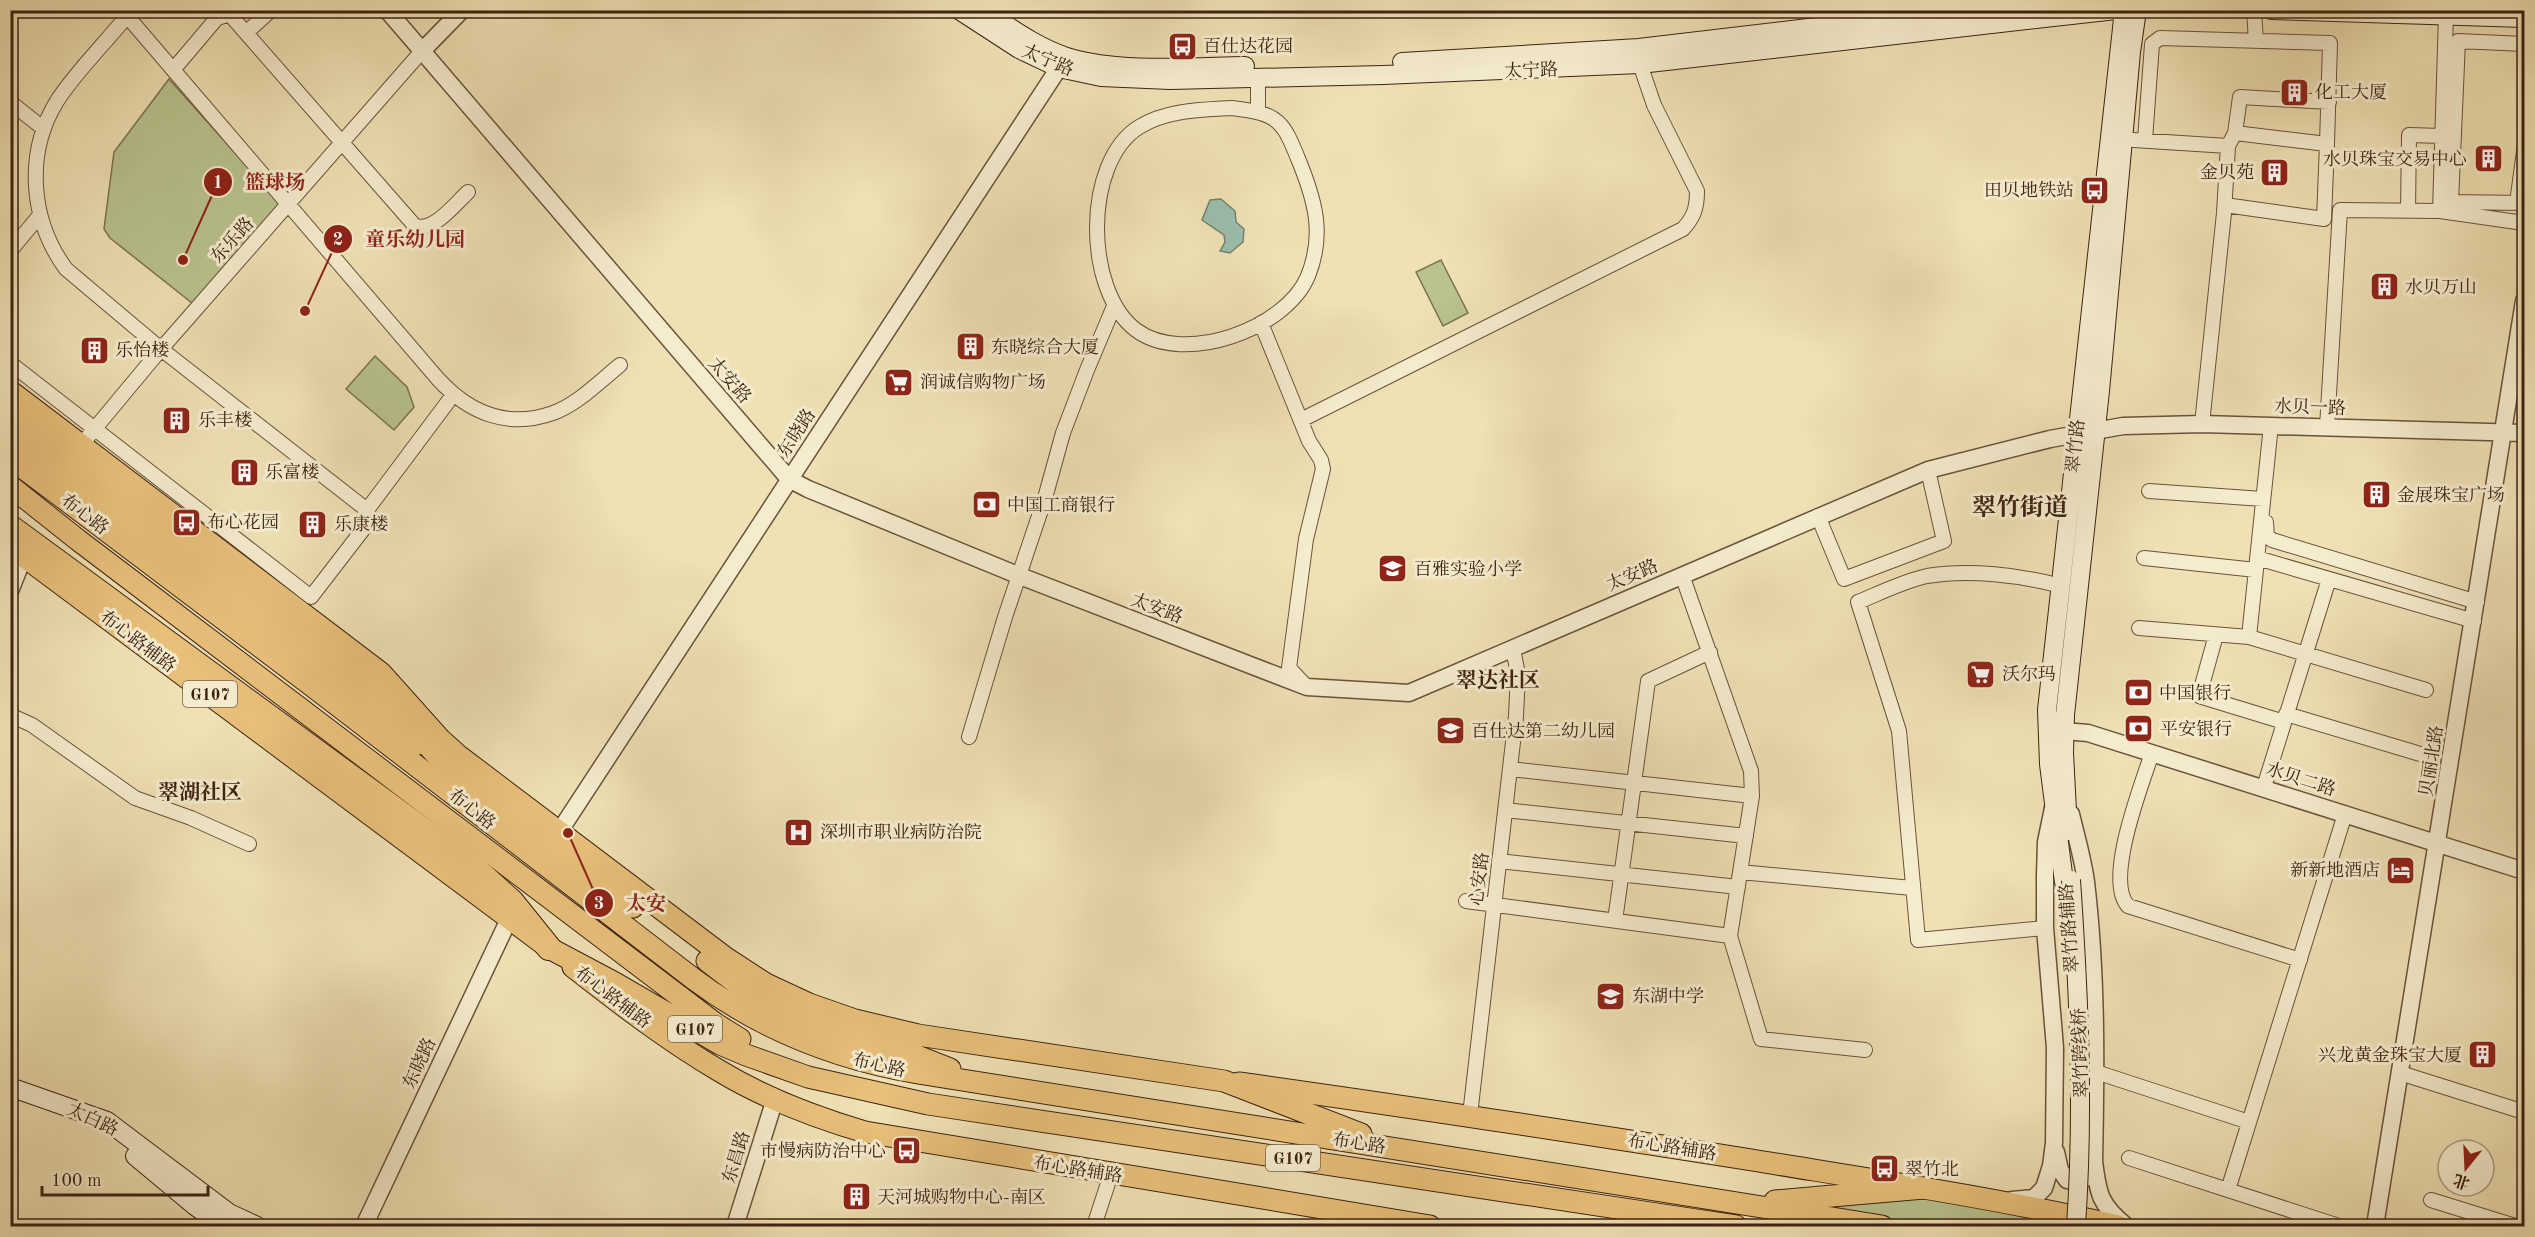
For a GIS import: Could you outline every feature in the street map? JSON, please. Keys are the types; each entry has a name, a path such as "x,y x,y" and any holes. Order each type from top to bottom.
{"highway":[{"path":"10,412 383,695 457,775"},
{"path":"10,527 471,865 512,902 549,948"}],"main road":[{"name":"太宁路","path":"959,10 1019,49 1063,62 1101,77 1170,80 1640,64 2116,10"},
{"name":"太宁路","path":"983,10 1063,62 1170,67 1402,62 1639,48 1961,10"},
{"name":"翠竹路","path":"2061,800 2047,737 2047,710 2124,10"},
{"name":"翠竹路","path":"2067,881 2061,800 2064,731 2131,52 2138,10"},
{"path":"2271,10 2524,18"},
{"name":"布心路辅路","path":"10,391 88,436 381,673 453,751 726,958 766,984 816,1007 855,1020 918,1035 1470,1115 1924,1188 2004,1202 2118,1227"},
{"path":"10,438 164,550 457,775 762,1001 824,1029 907,1052 999,1086"},
{"name":"布心路","path":"10,458 718,997 778,1031 842,1056 895,1069 1882,1227"},
{"path":"10,486 32,508"},
{"path":"10,498 32,508"},
{"name":"布心路","path":"32,508 78,540 716,1024 785,1062 850,1086"},
{"name":"布心路辅路","path":"17,551 510,917 662,1033 718,1071 775,1099 823,1119 865,1132 1430,1227"},
{"name":"翠竹跨线桥","path":"2067,881 2075,1058 2068,1227"},
{"name":"翠竹跨线桥","path":"2067,881 2081,1067 2080,1171 2076,1227"},
{"name":"布心路","path":"549,948 615,982 729,1048 784,1070 850,1086 928,1104 1736,1227"},
{"name":"布心路辅路","path":"1224,1080 1401,1149"},
{"name":"太白路","path":"10,1087 106,1121 229,1213 257,1227"},
{"name":"太白路","path":"10,1096 80,1120 99,1130 121,1144 223,1227"},
{"path":"1743,1204 1924,1188"}],"street":[{"path":"247,32 271,10"},
{"name":"太安路","path":"387,10 789,479 808,489 1020,576 1307,687 1409,693 1928,470 2095,430"},
{"name":"东乐路","path":"88,436 161,349 422,51 462,10"},
{"path":"2254,10 2256,41"},
{"path":"367,510 161,349 66,269 55,253 40,215 35,174 44,129 58,100 127,13 173,70 453,395 492,417 523,421 555,413 620,365"},
{"path":"2440,211 2446,15"},
{"path":"173,70 221,16 232,16 415,226 420,228 431,225 468,192"},
{"path":"2145,140 2152,44 2160,38 2330,43 2324,219 2225,205"},
{"path":"2524,44 2458,41 2451,202 2521,203 2524,151"},
{"name":"东晓路","path":"559,832 1063,62"},
{"path":"1301,420 1683,229 1693,218 1697,204 1696,191 1654,105 1640,64"},
{"path":"1258,78 1258,111"},
{"path":"2202,423 2232,139 2240,97 2329,102"},
{"path":"10,102 44,129"},
{"path":"1232,108 1258,111 1271,115 1282,125 1310,189 1317,214 1313,260 1305,282 1292,300 1277,313 1233,336 1214,342 1193,344 1172,342 1155,339 1138,332 1122,319 1114,306 1100,267 1096,230 1098,203 1107,172 1120,146 1137,128 1159,117 1187,111 1232,108"},
{"path":"2408,211 2409,135 2442,136"},
{"path":"2124,139 2232,139 2327,144"},
{"path":"2327,427 2340,210 2440,211 2524,224"},
{"path":"10,252 40,215"},
{"name":"贝丽北路","path":"2375,1227 2524,301"},
{"path":"969,737 1063,433 1114,306"},
{"path":"1261,323 1309,441 1321,460 1323,469 1306,539 1289,668 1307,687"},
{"path":"10,363 88,436 310,597 368,523 367,510 453,395"},
{"name":"水贝一路","path":"2095,430 2123,426 2202,423 2524,433"},
{"path":"2249,637 2263,499 2275,425"},
{"path":"2275,425 2267,536 2272,540 2477,602"},
{"path":"1818,516 1844,579 1944,541 1928,470"},
{"path":"2149,491 2263,499"},
{"path":"10,591 17,551"},
{"path":"2144,558 2257,564 2329,579 2474,621"},
{"path":"2046,928 1918,940 1899,731 1858,602 1926,577 1954,574 1999,576 2061,586"},
{"path":"1682,575 1749,759 1753,782 1730,936 1761,1039 1865,1050"},
{"path":"2264,787 2329,579"},
{"path":"2139,628 2249,637 2426,690"},
{"path":"2216,635 2199,696 2427,756"},
{"name":"心安路","path":"1470,1115 1518,684 1517,662 1513,648"},
{"path":"1616,921 1648,681 1710,652"},
{"path":"10,715 32,725 135,798 191,818 249,844"},
{"name":"水贝二路","path":"2064,731 2079,731 2264,787 2437,845 2524,871"},
{"path":"2152,753 2122,852 2120,876 2122,900 2128,906 2136,909 2300,960"},
{"path":"1510,769 1752,796"},
{"name":"翠竹路辅路","path":"2004,1202 2034,1198 2044,1188 2051,1166 2054,1143 2055,1048 2046,928 2046,842 2061,800"},
{"name":"翠竹路辅路","path":"2061,800 2086,880 2096,1072 2094,1161 2100,1198 2106,1208 2126,1227"},
{"path":"1505,810 1746,836"},
{"path":"2228,1190 2345,814"},
{"path":"1499,861 1738,887"},
{"path":"1740,872 1912,888"},
{"path":"1466,901 1730,936"},
{"name":"东晓路","path":"364,1227 510,917"},
{"path":"2096,1072 2249,1122"},
{"path":"2400,1073 2524,1112"},
{"name":"东昌路","path":"735,1227 775,1099"},
{"path":"2054,1143 2060,1170 2067,1180 2085,1179 2091,1172 2094,1161"},
{"path":"2129,1158 2339,1227"},
{"path":"1094,1227 1111,1174"},
{"path":"2431,1200 2515,1227"}],"green space":[{"path":"169,79 280,203 192,303 110,238 104,229 114,152"},
{"path":"1441,260 1468,313 1443,326 1416,272"},
{"path":"375,356 407,387 414,407 394,430 346,389"},
{"path":"1928,1192 2096,1226 1931,1226 1806,1204"}],"shaded area":[{"path":"1221,199 1235,211 1236,222 1244,229 1243,242 1230,253 1220,251 1225,242 1224,235 1202,220 1210,200"}],"place":[{"name":"百仕达花园","path":"1182,46"},
{"name":"化工大厦","path":"2294,92"},
{"name":"水贝珠宝交易中心","path":"2488,159"},
{"name":"金贝苑","path":"2275,172"},
{"name":"田贝地铁站","path":"2095,190"},
{"name":"篮球场","path":"183,260"},
{"name":"水贝万山","path":"2384,287"},
{"name":"童乐幼儿园","path":"305,311"},
{"name":"东晓综合大厦","path":"970,347"},
{"name":"乐怡楼","path":"94,350"},
{"name":"润诚信购物广场","path":"899,382"},
{"name":"乐丰楼","path":"177,420"},
{"name":"乐富楼","path":"244,472"},
{"name":"金展珠宝广场","path":"2376,495"},
{"name":"中国工商银行","path":"986,505"},
{"name":"布心花园","path":"186,522"},
{"name":"乐康楼","path":"313,524"},
{"name":"百雅实验小学","path":"1393,569"},
{"name":"沃尔玛","path":"1981,674"},
{"name":"中国银行","path":"2138,693"},
{"name":"平安银行","path":"2139,729"},
{"name":"百仕达第二幼儿园","path":"1450,731"},
{"name":"深圳市职业病防治院","path":"799,832"},
{"name":"太安","path":"568,833"},
{"name":"新新地酒店","path":"2401,870"},
{"name":"东湖中学","path":"1611,996"},
{"name":"兴龙黄金珠宝大厦","path":"2483,1055"},
{"name":"市慢病防治中心","path":"907,1151"},
{"name":"翠竹北","path":"1884,1169"},
{"name":"天河城购物中心-南区","path":"856,1197"}],"district":[{"name":"翠竹街道","path":"2020,507"},
{"name":"翠达社区","path":"1498,680"},
{"name":"翠湖社区","path":"200,792"}]}
